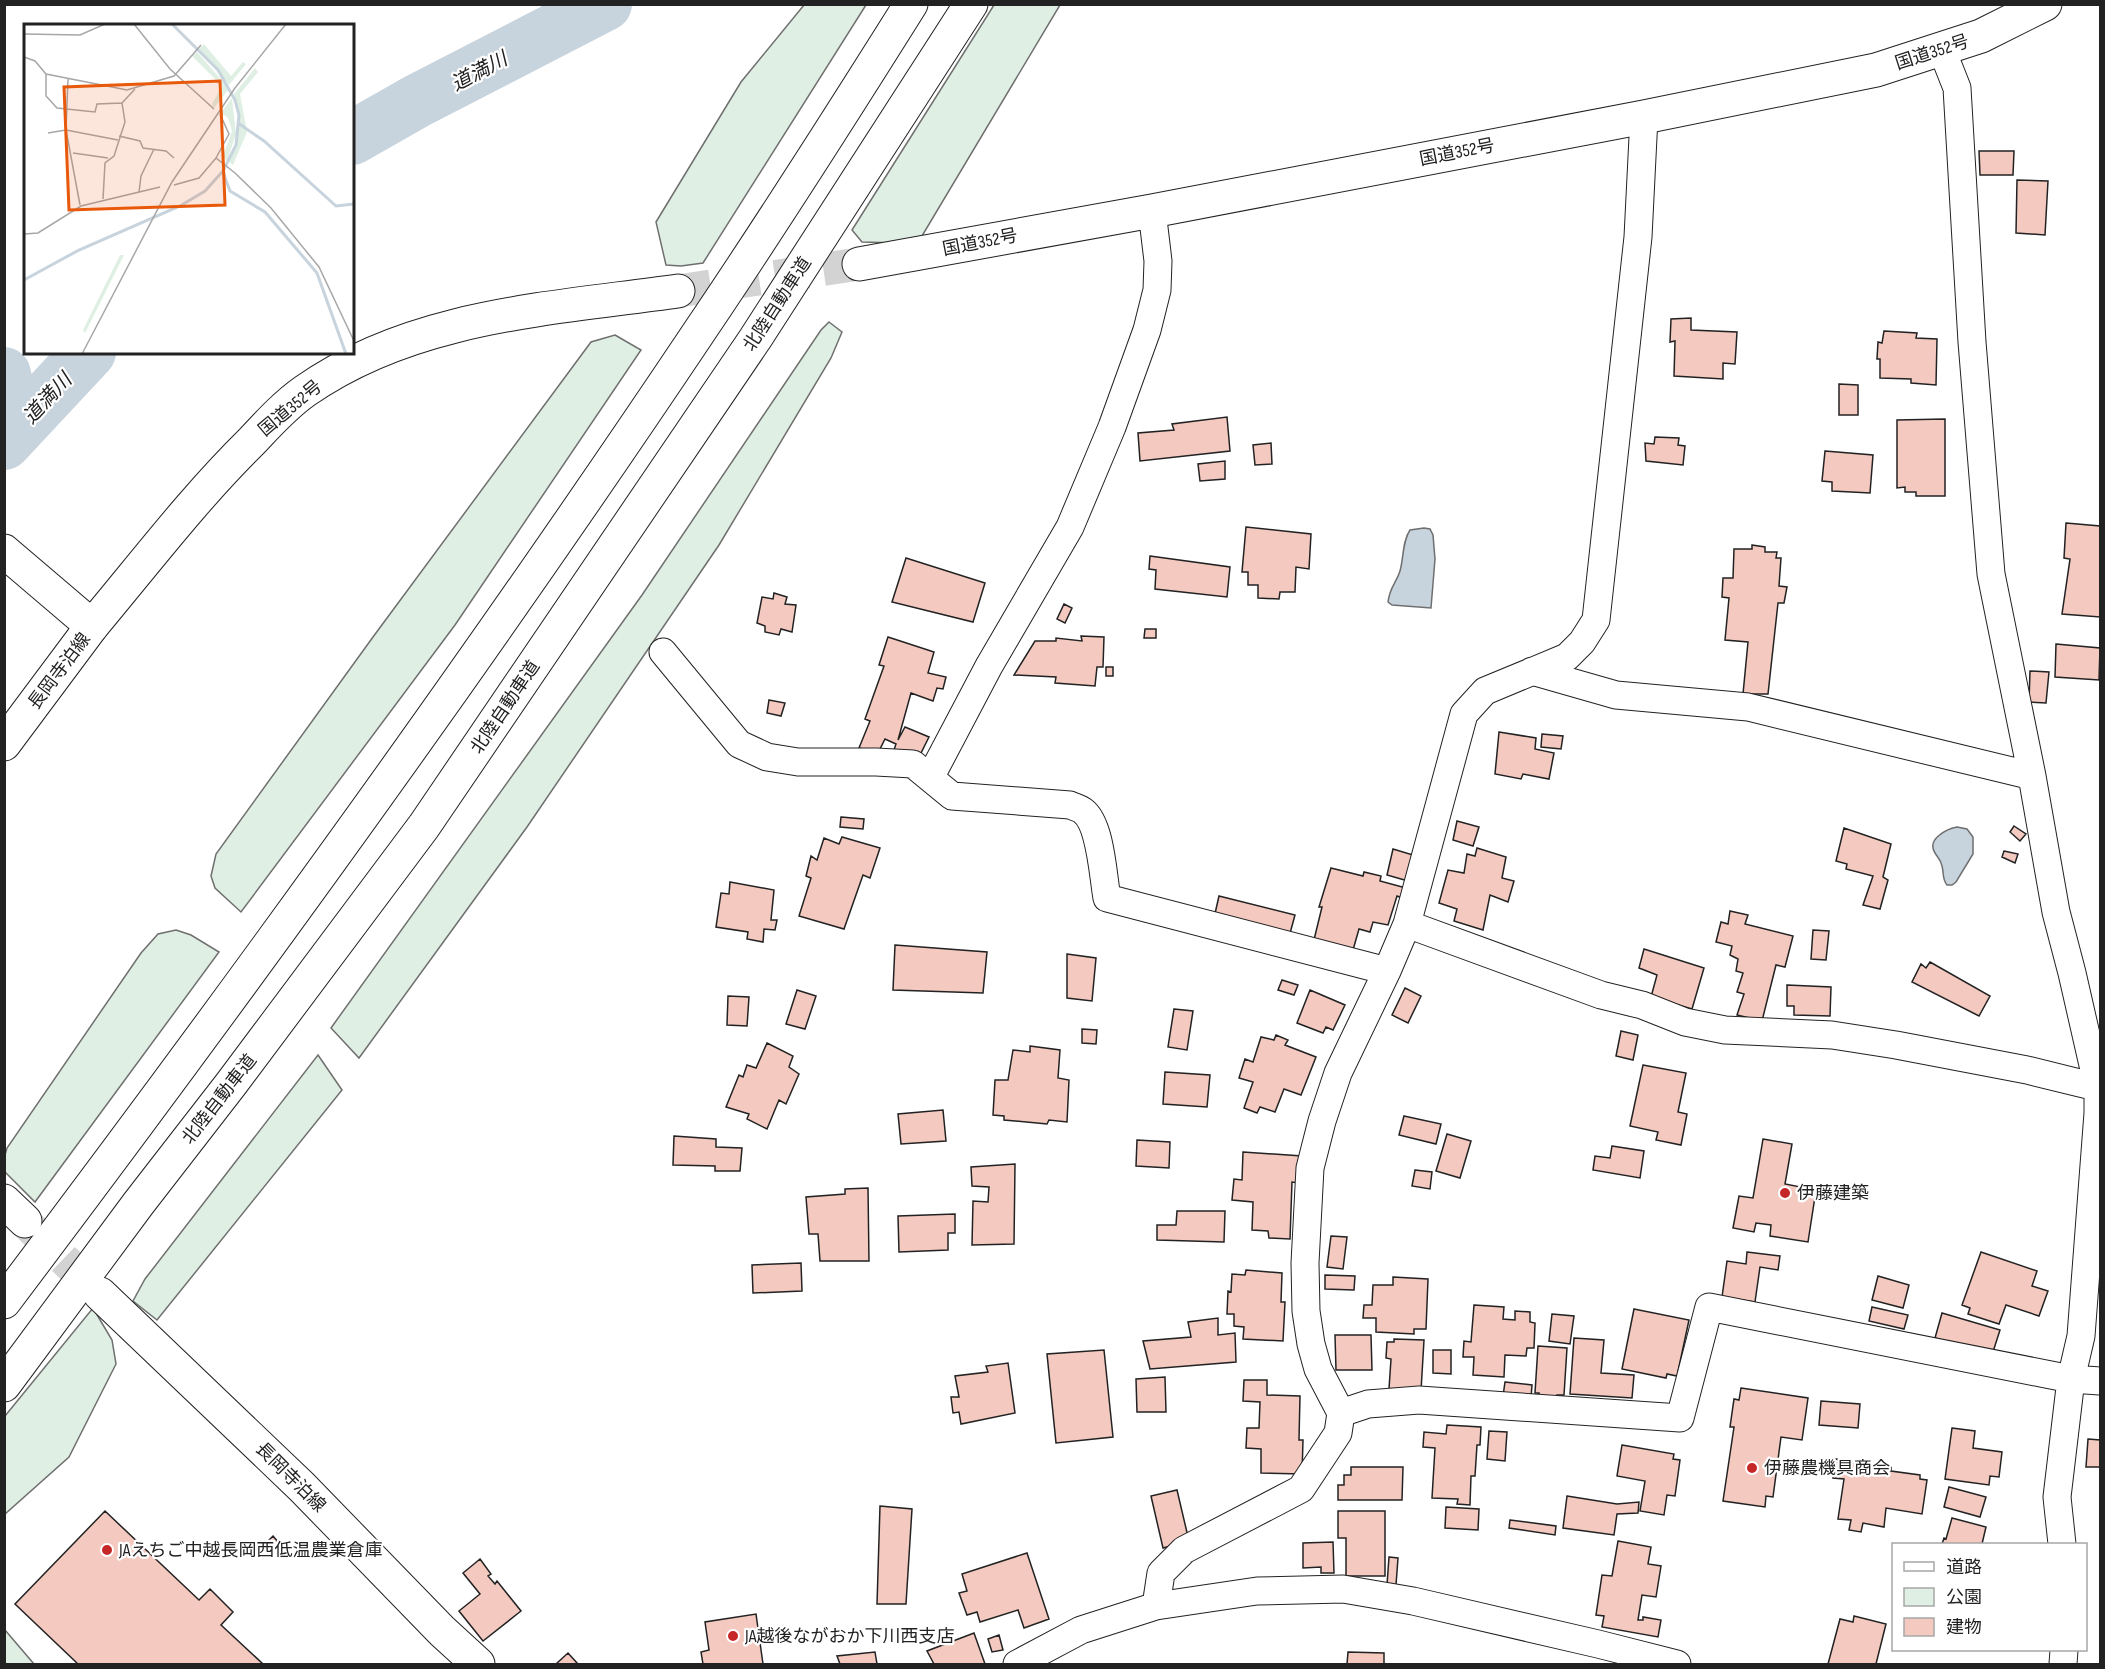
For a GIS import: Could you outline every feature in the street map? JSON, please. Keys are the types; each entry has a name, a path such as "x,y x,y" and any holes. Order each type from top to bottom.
{"main road":[{"path":"4,1302 102,1173 315,882 516,599 699,332 911,4"},
{"name":"北陸自動車道","path":"4,1385 424,825 755,339 971,4"},
{"name":"国道352号","path":"859,264 1152,211 1876,70 1981,36 2045,4"},
{"name":"国道352号","path":"92,626 235,457 273,418 304,392 334,373 374,353 453,325 503,315 678,291"},
{"path":"12,557 92,626"},
{"name":"長岡寺泊線","path":"4,744 92,626"},
{"name":"長岡寺泊線","path":"100,1294 302,1487 478,1665"}],"street":[{"path":"1942,50 1957,88 1972,342 1991,574 2032,776 2056,912 2099,1088 2081,1336 2071,1379 2056,1497 2062,1543"},
{"path":"1156,1606 1161,1573 1184,1550 1301,1490 1338,1433 1341,1413 1318,1369 1306,1311 1305,1263 1310,1168 1338,1073 1407,924 1464,714 1485,691 1567,657 1582,642 1596,620 1638,237 1644,117"},
{"path":"930,778 989,666 1070,527 1112,428 1147,330 1157,291 1158,261 1152,211"},
{"path":"663,652 739,744 767,757 798,762 913,764 952,796 1070,805 1084,812 1093,824 1107,898 1387,971"},
{"path":"1532,671 1616,695 1748,707 2032,776"},
{"path":"1407,924 1600,995 1642,1005 1685,1022 1725,1030 1832,1035 1886,1043 2027,1070 2099,1088"},
{"path":"1341,1413 1368,1404 1419,1400 1680,1418 1709,1307 2071,1379 2100,1381"},
{"path":"1017,1665 1081,1630 1156,1606 1257,1591 1343,1589 1413,1601 1677,1665"}],"green space":[{"path":"804,5 866,5 703,263 681,266 666,265 656,222 741,82"},
{"path":"994,5 1060,5 919,241 862,242 852,230"},
{"path":"829,322 842,332 831,358 719,545 527,827 359,1058 331,1028 642,595 821,330"},
{"path":"615,335 641,350 455,625 241,912 215,888 211,876 216,854 591,342"},
{"path":"176,930 191,935 219,952 35,1202 5,1172 7,1148 141,953 158,934"},
{"path":"318,1055 342,1090 157,1320 133,1301 145,1279"},
{"path":"93,1308 112,1340 116,1364 69,1457 5,1514 5,1416"},
{"path":"5,1630 34,1664 5,1664"}],"shaded area":[{"path":"1430,529 1433,535 1435,559 1431,608 1392,605 1388,602 1389,597 1400,571 1407,535 1410,530"},
{"path":"1957,827 1967,829 1973,837 1973,854 1956,882 1947,885 1933,843 1943,832"}],"building":[{"path":"1979,151 2014,151 2013,175 1980,175"},
{"path":"2017,180 2048,181 2045,235 2016,233"},
{"path":"1691,318 1691,330 1737,332 1735,364 1723,363 1723,379 1674,376 1675,341 1670,342 1671,319"},
{"path":"1884,331 1917,333 1916,338 1937,339 1936,385 1911,383 1911,379 1880,378 1880,359 1877,359 1878,342 1882,343"},
{"path":"1839,384 1858,385 1858,415 1839,415"},
{"path":"1227,417 1230,451 1140,461 1138,433 1174,430 1172,424"},
{"path":"1945,419 1945,496 1916,496 1916,492 1905,492 1905,487 1897,488 1897,420"},
{"path":"1655,437 1679,438 1678,445 1685,446 1683,465 1646,461 1645,443 1654,444"},
{"path":"1271,443 1272,464 1255,465 1253,445"},
{"path":"1825,451 1873,455 1870,493 1832,491 1832,482 1822,481"},
{"path":"1225,461 1225,479 1200,481 1198,464"},
{"path":"2066,523 2100,526 2100,617 2062,614 2070,559 2064,558"},
{"path":"1246,527 1311,534 1309,569 1296,567 1295,592 1280,592 1279,599 1258,598 1258,585 1248,585 1248,572 1242,572"},
{"path":"1752,545 1765,547 1765,552 1777,552 1776,558 1781,558 1779,586 1787,587 1784,603 1778,603 1768,694 1743,694 1748,642 1725,640 1729,598 1722,597 1723,578 1733,578 1734,549 1752,549"},
{"path":"1150,556 1230,567 1227,597 1155,589 1156,570 1149,569"},
{"path":"906,558 985,583 973,622 892,602"},
{"path":"774,593 787,597 785,604 796,605 792,632 781,629 779,635 765,632 765,626 757,623 762,597 773,599"},
{"path":"1064,604 1072,608 1065,623 1057,619"},
{"path":"1145,629 1156,629 1156,638 1144,638"},
{"path":"1081,636 1104,637 1103,667 1097,667 1095,686 1055,683 1056,677 1014,675 1035,641 1056,641 1056,638 1082,641"},
{"path":"888,637 934,652 928,673 946,677 943,689 937,688 933,701 911,693 898,740 905,727 929,737 917,761 893,753 896,744 885,739 878,753 859,748 870,721 865,719 884,666 879,665"},
{"path":"2056,644 2100,648 2099,680 2055,677"},
{"path":"1106,667 1113,667 1113,676 1106,676"},
{"path":"2030,671 2049,672 2046,703 2029,702"},
{"path":"769,700 785,703 781,716 767,713"},
{"path":"1499,732 1536,738 1535,749 1554,753 1549,779 1523,774 1521,779 1495,774"},
{"path":"1542,734 1563,736 1561,749 1541,747"},
{"path":"841,817 864,819 863,829 840,827"},
{"path":"1457,821 1479,827 1473,846 1453,840"},
{"path":"2014,826 2026,834 2020,841 2010,832"},
{"path":"1844,828 1891,844 1883,877 1888,880 1880,909 1863,905 1873,876 1846,869 1847,864 1836,861"},
{"path":"842,837 880,848 870,878 863,875 844,929 799,916 811,878 806,876 811,856 817,860 824,838 839,844"},
{"path":"1477,848 1506,857 1502,878 1514,881 1508,902 1490,895 1483,930 1454,921 1457,909 1439,903 1448,870 1464,873 1467,854 1475,856"},
{"path":"1393,849 1413,855 1408,881 1387,875"},
{"path":"2004,851 2018,854 2015,863 2002,857"},
{"path":"1331,868 1363,876 1364,872 1381,876 1380,881 1406,888 1402,898 1397,896 1388,925 1373,922 1370,932 1359,929 1351,957 1312,948 1322,907 1319,907"},
{"path":"730,882 774,890 771,920 777,920 775,930 764,929 763,942 747,939 748,932 716,927 721,893 729,894"},
{"path":"1219,896 1295,915 1289,937 1214,918"},
{"path":"1730,911 1748,915 1745,924 1793,936 1785,967 1776,965 1762,1021 1737,1015 1744,994 1737,992 1743,973 1736,971 1738,959 1730,955 1732,946 1716,942 1721,922 1728,924"},
{"path":"1813,930 1829,931 1826,960 1811,959"},
{"path":"895,945 987,952 983,993 893,990"},
{"path":"1644,949 1704,968 1692,1009 1651,997 1657,975 1639,968"},
{"path":"1067,954 1096,958 1092,1001 1067,998"},
{"path":"1930,962 1990,996 1979,1016 1912,982 1921,964 1926,968"},
{"path":"1282,980 1298,985 1294,995 1278,990"},
{"path":"1787,985 1831,987 1830,1016 1794,1015 1794,1006 1787,1006"},
{"path":"1405,988 1421,996 1408,1023 1392,1015"},
{"path":"797,990 816,996 805,1029 786,1024"},
{"path":"1310,990 1345,1005 1333,1030 1326,1027 1323,1033 1297,1023"},
{"path":"728,996 749,997 747,1026 727,1025"},
{"path":"1174,1009 1193,1011 1187,1050 1168,1047"},
{"path":"1082,1029 1097,1030 1096,1044 1082,1043"},
{"path":"1621,1031 1638,1035 1633,1060 1616,1056"},
{"path":"1276,1035 1288,1040 1285,1045 1316,1057 1301,1095 1284,1089 1275,1112 1260,1107 1257,1113 1244,1108 1253,1082 1239,1078 1245,1059 1253,1062 1261,1037 1274,1040"},
{"path":"767,1043 793,1056 789,1067 799,1074 786,1104 779,1100 767,1129 747,1119 749,1114 726,1107 739,1075 743,1077 747,1065 756,1068"},
{"path":"1030,1046 1060,1050 1058,1078 1069,1080 1067,1122 1049,1120 1047,1124 1004,1120 1004,1116 993,1115 995,1080 1008,1080 1013,1050 1030,1052"},
{"path":"1643,1065 1686,1073 1678,1112 1687,1114 1681,1145 1656,1140 1658,1132 1630,1126"},
{"path":"1165,1072 1210,1075 1207,1107 1163,1104"},
{"path":"943,1110 946,1141 901,1144 898,1114"},
{"path":"1404,1116 1441,1124 1436,1144 1399,1135"},
{"path":"1447,1134 1471,1141 1460,1178 1436,1171"},
{"path":"674,1136 716,1139 716,1147 742,1148 740,1171 715,1171 715,1166 673,1165"},
{"name":"伊藤建築","path":"1763,1139 1792,1144 1785,1184 1816,1190 1808,1242 1770,1236 1771,1225 1756,1223 1754,1232 1733,1228 1739,1196 1753,1198"},
{"path":"1137,1140 1170,1142 1169,1168 1136,1166"},
{"path":"1612,1146 1644,1151 1640,1178 1593,1170 1595,1156 1610,1158"},
{"path":"1243,1152 1302,1156 1299,1183 1292,1182 1290,1239 1269,1238 1268,1231 1252,1230 1253,1202 1232,1200 1234,1179 1242,1180"},
{"path":"1015,1164 1014,1244 972,1245 973,1201 988,1202 989,1187 972,1186 971,1167"},
{"path":"1415,1170 1432,1172 1430,1189 1412,1186"},
{"path":"868,1188 869,1261 820,1261 818,1234 809,1234 806,1197 845,1194 845,1189"},
{"path":"1177,1211 1225,1211 1224,1242 1157,1240 1157,1225 1176,1225"},
{"path":"955,1214 955,1233 948,1233 948,1250 899,1252 898,1216"},
{"path":"1331,1236 1347,1237 1343,1269 1327,1267"},
{"path":"1747,1252 1780,1256 1778,1270 1760,1267 1755,1302 1722,1297 1727,1261 1746,1264"},
{"path":"1981,1252 2037,1271 2032,1286 2048,1291 2039,1316 2006,1305 1999,1324 1968,1314 1970,1308 1962,1305"},
{"path":"801,1263 802,1291 753,1293 752,1265"},
{"path":"1246,1270 1282,1273 1281,1302 1285,1302 1283,1341 1243,1339 1244,1327 1234,1326 1234,1314 1227,1314 1228,1291 1231,1292 1232,1274 1245,1275"},
{"path":"1325,1275 1355,1276 1354,1290 1325,1289"},
{"path":"1878,1276 1909,1285 1903,1308 1872,1300"},
{"path":"1393,1277 1428,1279 1426,1329 1414,1329 1414,1334 1376,1332 1376,1318 1363,1318 1364,1305 1372,1305 1373,1285 1393,1285"},
{"path":"1474,1305 1504,1307 1503,1319 1515,1320 1515,1311 1530,1312 1530,1322 1535,1323 1534,1348 1527,1348 1526,1356 1505,1355 1504,1377 1473,1375 1474,1357 1463,1357 1464,1341 1471,1342"},
{"path":"1872,1307 1908,1315 1904,1329 1869,1321"},
{"path":"1634,1309 1689,1320 1677,1376 1667,1374 1666,1378 1622,1369"},
{"path":"1942,1313 2000,1330 1992,1355 1935,1338"},
{"path":"1552,1314 1574,1316 1570,1344 1549,1341"},
{"path":"1218,1318 1218,1335 1235,1333 1236,1362 1150,1369 1143,1341 1191,1337 1188,1322"},
{"path":"1335,1335 1371,1335 1372,1370 1336,1370"},
{"path":"1574,1338 1604,1340 1601,1373 1634,1375 1632,1398 1570,1394"},
{"path":"1394,1339 1424,1340 1421,1391 1389,1389 1391,1359 1386,1358 1387,1342 1394,1342"},
{"path":"1538,1346 1567,1348 1564,1395 1557,1395 1557,1399 1539,1398 1539,1393 1535,1393"},
{"path":"1104,1350 1113,1437 1056,1443 1047,1354"},
{"path":"1433,1350 1451,1350 1451,1374 1433,1373"},
{"path":"1008,1363 1015,1413 961,1424 959,1412 953,1413 951,1397 959,1397 955,1376 988,1372 986,1366"},
{"path":"1165,1377 1166,1412 1137,1412 1136,1379"},
{"path":"1244,1380 1267,1380 1267,1395 1300,1396 1299,1440 1303,1440 1302,1474 1261,1473 1261,1449 1246,1448 1247,1428 1259,1428 1260,1402 1243,1401"},
{"path":"1505,1382 1532,1385 1531,1398 1503,1396"},
{"name":"伊藤農機具商会","path":"1741,1388 1808,1398 1802,1440 1781,1437 1773,1497 1766,1496 1765,1507 1723,1501 1734,1427 1730,1427 1734,1399 1739,1400"},
{"path":"1821,1401 1860,1404 1858,1428 1819,1425"},
{"path":"1447,1425 1481,1427 1475,1476 1471,1476 1470,1505 1457,1504 1458,1499 1432,1498 1435,1448 1423,1447 1424,1432 1446,1434"},
{"path":"1952,1428 1975,1431 1973,1448 2002,1452 1999,1477 1990,1476 1989,1485 1945,1479"},
{"path":"1489,1431 1507,1432 1505,1461 1487,1459"},
{"path":"2088,1439 2100,1440 2100,1467 2086,1467"},
{"path":"1622,1445 1674,1454 1673,1459 1680,1460 1675,1496 1667,1495 1664,1515 1640,1511 1645,1481 1617,1476"},
{"path":"1836,1459 1891,1467 1891,1471 1920,1475 1920,1479 1927,1480 1922,1514 1886,1508 1884,1527 1863,1523 1861,1532 1849,1530 1851,1520 1838,1519 1844,1479 1833,1478"},
{"path":"1351,1467 1403,1467 1402,1500 1338,1500 1338,1485 1344,1485 1344,1475 1351,1475"},
{"path":"1949,1487 1986,1497 1980,1517 1944,1507"},
{"path":"1177,1490 1189,1541 1163,1548 1151,1496"},
{"path":"1567,1496 1617,1504 1639,1502 1638,1513 1617,1514 1614,1535 1563,1528"},
{"path":"880,1506 912,1509 906,1604 877,1604"},
{"path":"1446,1507 1479,1509 1478,1530 1445,1528"},
{"name":"JAえちご中越長岡西低温農業倉庫","path":"105,1511 199,1600 210,1589 233,1612 221,1625 263,1664 78,1664 15,1604"},
{"path":"1338,1511 1385,1511 1385,1576 1346,1576 1346,1538 1338,1538"},
{"path":"1952,1518 1986,1527 1982,1543 1942,1543 1944,1538 1946,1539"},
{"path":"1510,1520 1556,1526 1555,1535 1509,1528"},
{"path":"273,1536 284,1549 279,1553 267,1542"},
{"path":"1618,1541 1651,1547 1648,1564 1661,1566 1656,1597 1642,1595 1638,1620 1643,1620 1643,1617 1661,1620 1658,1637 1602,1627 1604,1616 1596,1615 1602,1575 1612,1576"},
{"path":"1333,1542 1334,1573 1321,1573 1321,1567 1303,1568 1303,1543"},
{"path":"1027,1553 1049,1619 1024,1628 1018,1610 980,1622 977,1612 967,1615 959,1593 967,1591 962,1574"},
{"path":"1389,1557 1398,1558 1396,1585 1387,1585"},
{"path":"480,1559 491,1574 488,1576 495,1584 497,1581 521,1611 483,1641 459,1611 480,1594 463,1573"},
{"name":"JA越後ながおか下川西支店","path":"756,1614 763,1664 703,1664 701,1652 709,1650 705,1622"},
{"path":"1854,1616 1886,1624 1876,1664 1828,1664 1840,1619 1853,1622"},
{"path":"974,1633 985,1664 934,1664 927,1651"},
{"path":"999,1635 1003,1650 992,1652 988,1639"},
{"path":"875,1652 877,1664 840,1664 837,1656"},
{"path":"1348,1652 1384,1653 1384,1664 1347,1664"},
{"path":"568,1653 577,1663 556,1664"}],"waterway":[{"name":"道満川","path":"354,137 417,101 605,4"},
{"name":"道満川","path":"4,443 87,354"},
{"path":"4,374 10,403 4,426"}],"tunnel":[{"path":"678,291 859,264"},
{"path":"28,1225 100,1294"}],"place":[{"name":"伊藤建築","path":"1785,1193"},
{"name":"伊藤農機具商会","path":"1752,1468"},
{"name":"JAえちご中越長岡西低温農業倉庫","path":"107,1550"},
{"name":"JA越後ながおか下川西支店","path":"733,1636"}]}
